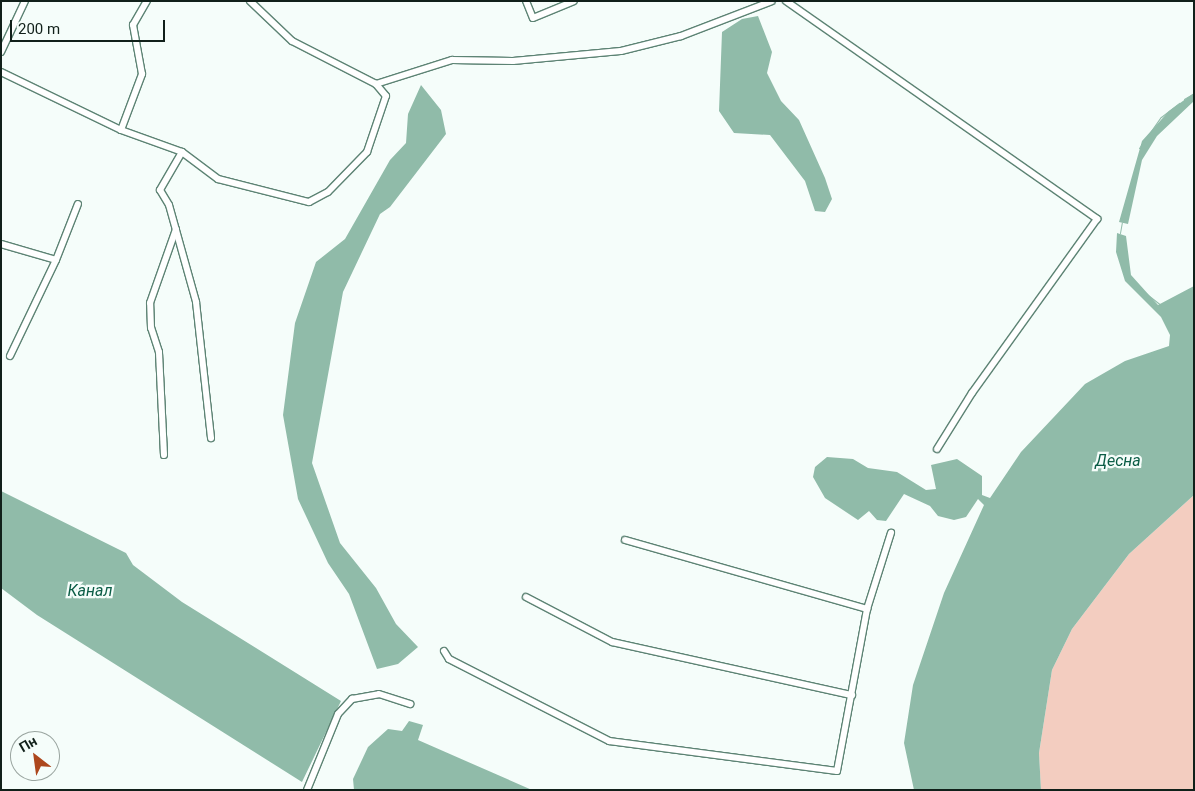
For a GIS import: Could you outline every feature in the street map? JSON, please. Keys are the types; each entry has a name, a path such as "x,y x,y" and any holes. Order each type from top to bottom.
{"street":[{"path":"1,52 25,1"},
{"path":"121,130 142,74 134,25 147,1"},
{"path":"1,72 121,130 182,152 218,179 309,202 328,192 367,152 387,102 376,84 292,40 250,1"},
{"path":"526,1 534,18 574,1"},
{"path":"376,84 452,60 513,61 620,51 681,36 772,1"},
{"path":"786,1 1097,219 972,393 937,449"},
{"path":"182,152 160,190 176,228 196,302 211,438"},
{"path":"10,356 56,260 78,204"},
{"path":"164,455 159,352 150,314 159,269 176,228"},
{"path":"1,244 56,260"},
{"path":"444,651 449,659 610,741 837,771 867,609 891,533"},
{"path":"625,540 867,609"},
{"path":"526,597 612,642 852,695"},
{"path":"307,790 338,714 352,698 379,694 410,704"}],"shaded area":[{"path":"1194,495 1194,790 1041,790 1039,753 1052,670 1072,629 1129,554"}],"water":[{"path":"758,16 772,52 767,73 781,101 799,120 825,178 832,199 825,212 815,211 805,181 770,135 734,133 719,111 722,32 742,19"},
{"path":"421,85 441,110 446,134 390,207 380,214 343,292 312,463 340,543 376,588 396,624 418,647 398,664 377,669 349,594 328,563 298,499 283,415 295,323 316,262 345,239 390,160 406,143 408,114"},
{"path":"1194,93 1194,101 1157,136 1142,160 1128,224 1119,222 1142,141 1169,111"},
{"name":"Десна","path":"1117,233 1126,236 1131,275 1158,305 1194,286 1194,495 1129,554 1072,629 1052,670 1039,753 1041,790 914,790 904,743 913,685 944,593 984,505 978,499 966,517 954,520 938,516 930,506 904,494 886,521 877,520 869,511 858,520 825,498 813,477 815,467 827,457 853,459 868,468 897,472 926,490 936,489 931,465 957,459 982,476 982,495 990,498 1021,452 1085,384 1125,361 1169,346 1170,335 1161,317 1125,281 1116,252"},
{"name":"Канал","path":"1,491 126,553 133,565 182,602 341,701 302,782 37,615 1,588"},
{"path":"409,721 423,725 418,740 532,790 354,790 353,779 368,747 388,729 402,731"}],"waterway":[{"path":"1184,99 1194,93"},
{"path":"1139,148 1161,117 1179,103"},
{"path":"1120,233 1122,222"},
{"path":"1139,288 1161,305"}]}
